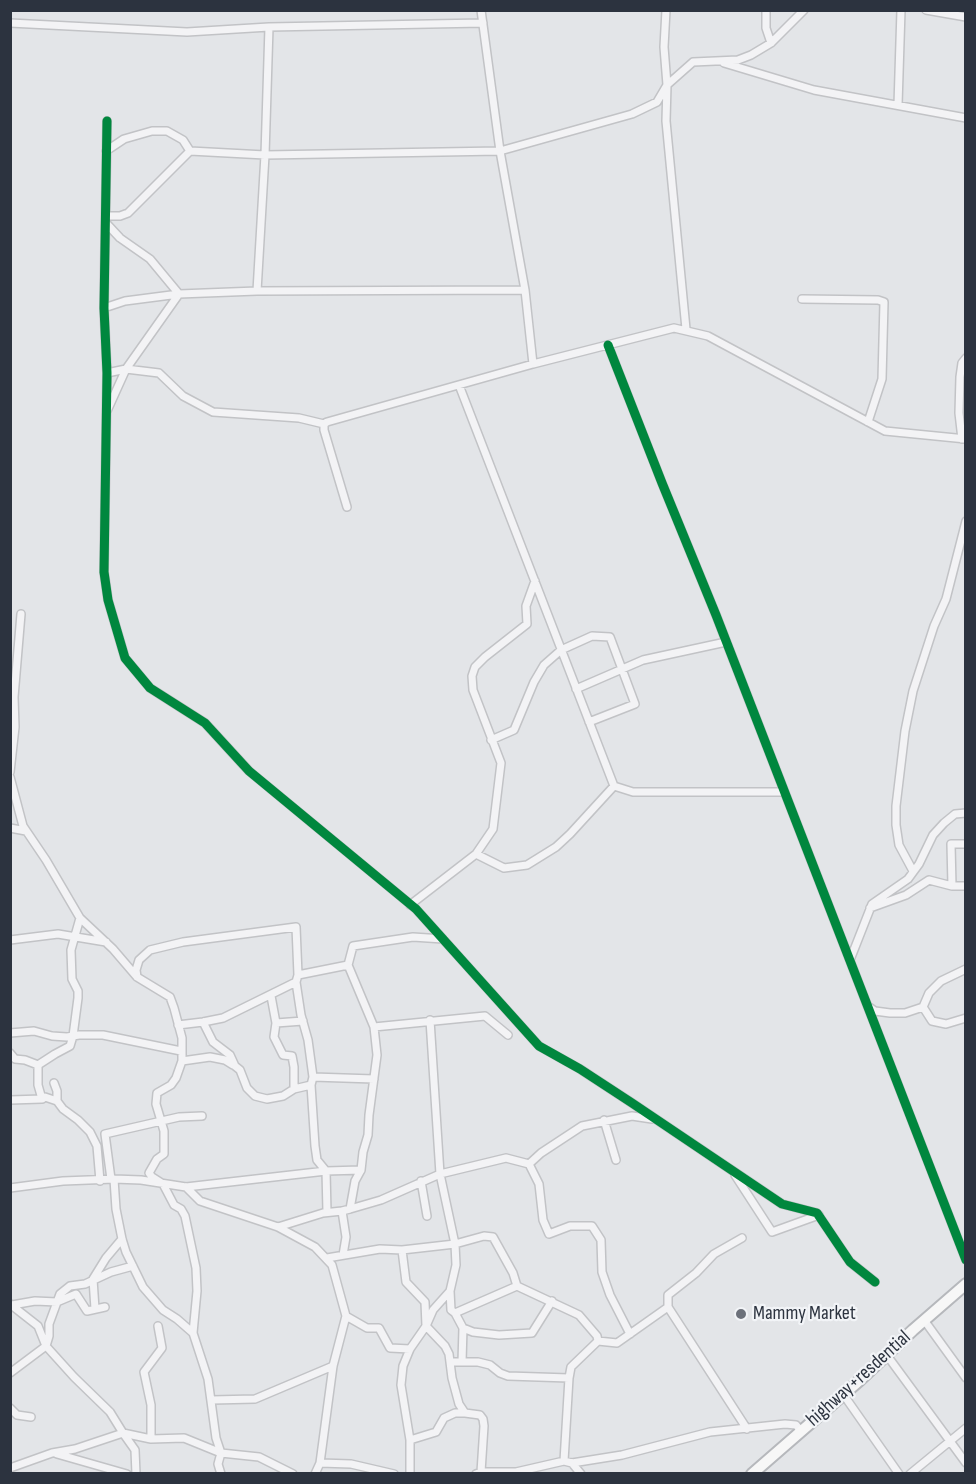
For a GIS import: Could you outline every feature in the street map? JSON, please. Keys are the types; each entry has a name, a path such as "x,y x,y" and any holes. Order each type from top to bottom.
{"highway":[{"name":"highway+resdential","path":"752,1473 966,1284"}],"street":[{"path":"481,10 500,151 525,290 532,364"},
{"path":"666,10 664,47 667,85 666,122 686,329"},
{"path":"766,10 766,28 771,43"},
{"path":"106,220 128,213 190,151 265,155 500,151 632,114 657,102 667,85 693,62 738,60 746,57 771,43 804,10"},
{"path":"898,105 901,10"},
{"path":"926,10 966,17"},
{"path":"10,23 187,32 269,27 483,23"},
{"path":"257,291 265,155 269,27"},
{"path":"716,60 814,90 966,117"},
{"path":"108,121 104,308 107,373 104,572 108,600 125,657 150,688 205,723 232,754 266,786 410,905 539,1046 580,1069 782,1204 818,1213 850,1262 875,1282"},
{"path":"106,151 124,139 152,131 167,131 183,140 190,151"},
{"path":"106,220 120,238 150,258 179,294"},
{"path":"104,308 125,301 179,294 257,291 525,290"},
{"path":"106,415 126,369 179,294"},
{"path":"802,299 884,302 882,379 868,422"},
{"path":"107,373 126,369 159,373 183,396 213,412 299,418 324,424 532,364 674,328 708,336 889,432 964,439 959,413 960,377 962,363 966,358"},
{"path":"608,345 966,1260"},
{"path":"459,385 614,786"},
{"path":"324,424 347,507"},
{"path":"913,871 899,845 896,825 896,806 905,731 913,691 931,635 946,599 966,521"},
{"path":"410,905 476,854 493,829 501,763 473,690 472,676 475,667 485,657 527,624 526,606 535,581"},
{"path":"10,772 15,727 21,614"},
{"path":"491,740 514,730 534,682 544,665 561,650 592,636 610,637 635,704 589,722"},
{"path":"576,688 643,660 726,642"},
{"path":"10,777 23,826 80,918 137,977 170,997 182,1043 182,1061 171,1085 157,1093 156,1104 162,1122 164,1154 157,1159 149,1173 163,1184 174,1205 181,1209 185,1216 196,1268 197,1291 193,1333"},
{"path":"614,786 633,792 783,792"},
{"path":"476,854 504,868 526,865 556,847 614,786"},
{"path":"850,960 872,904 908,879 933,835 944,822 955,814 966,813"},
{"path":"10,828 26,831"},
{"path":"952,886 951,844 966,844"},
{"path":"870,909 906,895 928,880 952,886 966,886"},
{"path":"38,1065 70,1046 73,1036 78,991 72,980 71,950 80,918"},
{"path":"137,977 136,970 139,960 150,950 183,942 296,927 297,979 308,1040 315,1146 317,1160 326,1171 327,1212"},
{"path":"10,940 58,934 106,943"},
{"path":"343,1255 346,1210 354,1181 361,1170 368,1134 377,1056 374,1026 348,965 352,946 413,937 443,939"},
{"path":"178,1025 203,1022 232,1014 271,996 297,979 348,965"},
{"path":"868,1006 875,1011 890,1014 906,1013 923,1007 929,993 941,981 966,969"},
{"path":"271,996 276,1023 274,1037 283,1055 292,1056 294,1089"},
{"path":"923,1007 932,1022 946,1024 966,1018"},
{"path":"374,1026 485,1016 508,1035"},
{"path":"430,1020 440,1174 455,1244 456,1265 450,1291 451,1310 463,1328 462,1362"},
{"path":"203,1022 213,1042 230,1055 235,1066"},
{"path":"276,1023 303,1022"},
{"path":"10,1033 34,1031 52,1036 103,1035 181,1051"},
{"path":"10,1053 15,1059 38,1065"},
{"path":"182,1061 210,1057 225,1060 240,1070 246,1088 255,1096 267,1099 283,1096 312,1081 374,1079"},
{"path":"38,1065 38,1085 42,1100"},
{"path":"54,1083 57,1101"},
{"path":"10,1101 42,1100 45,1097 57,1101 90,1132 98,1146 100,1181"},
{"path":"202,1116 178,1117 105,1134 122,1239 133,1266 151,1298 193,1333 201,1353 212,1400 216,1438 221,1453 218,1464 221,1473"},
{"path":"529,1164 541,1153 582,1126 632,1116 655,1119"},
{"path":"604,1120 616,1160"},
{"path":"278,1227 327,1212 346,1210 381,1200 440,1174 506,1158 529,1164 539,1184 543,1220 549,1234 570,1226 592,1226 601,1240 602,1272 610,1295 630,1334"},
{"path":"10,1188 63,1181 112,1179 141,1180 186,1187 326,1171 361,1170"},
{"path":"734,1172 772,1232 819,1215"},
{"path":"421,1181 428,1216"},
{"path":"186,1187 200,1201 278,1227 315,1247 332,1265 346,1316 333,1366 320,1463 315,1473"},
{"path":"327,1258 380,1249 402,1250 455,1244 484,1236 493,1237 513,1273 516,1286"},
{"path":"742,1238 714,1254 696,1273 668,1294 668,1307 747,1429"},
{"path":"95,1310 93,1279 106,1258 122,1239"},
{"path":"402,1250 406,1282 425,1302 426,1326 445,1346 459,1404 465,1413"},
{"path":"10,1373 46,1346 49,1324 60,1294 70,1286 85,1284 93,1279 133,1266"},
{"path":"455,1313 516,1286 552,1300 579,1315 597,1336 598,1341"},
{"path":"410,1473 410,1440 401,1385 403,1366 410,1349 426,1326 433,1310 450,1291"},
{"path":"11,1304 35,1301 57,1302 76,1294 87,1311 105,1307"},
{"path":"463,1328 473,1332 499,1335 532,1333 552,1300"},
{"path":"11,1304 38,1326 46,1346 110,1412 135,1450 136,1473"},
{"path":"564,1461 571,1367 598,1341 617,1342 668,1307"},
{"path":"346,1316 367,1328 379,1328 390,1348 410,1349"},
{"path":"924,1320 966,1378"},
{"path":"151,1439 151,1405 144,1372 162,1348 158,1326"},
{"path":"886,1354 949,1443 966,1463"},
{"path":"450,1362 478,1362 490,1365 508,1376 569,1378"},
{"path":"212,1400 255,1399 333,1366"},
{"path":"843,1394 899,1473"},
{"path":"10,1408 17,1415 31,1416"},
{"path":"410,1440 436,1432 444,1418 455,1413 480,1415 484,1426 478,1473 516,1472 564,1461 572,1463 622,1455 710,1432 785,1424 796,1425 801,1431"},
{"path":"910,1473 966,1428"},
{"path":"10,1468 52,1453 75,1449 123,1433 151,1439 184,1438 221,1453 259,1457 293,1473"},
{"path":"52,1453 101,1469 127,1473"},
{"path":"320,1463 351,1464 394,1473"},
{"path":"572,1463 580,1473"},
{"path":"549,1465 549,1473"}],"cycle path":[{"path":"107,121 104,572 108,600 125,658 150,688 205,723 249,771 416,909 539,1046 580,1069 782,1204 817,1213 850,1262 875,1282"},
{"path":"608,345 716,615 966,1260"}],"place":[{"name":"Mammy Market","path":"741,1314"}]}
